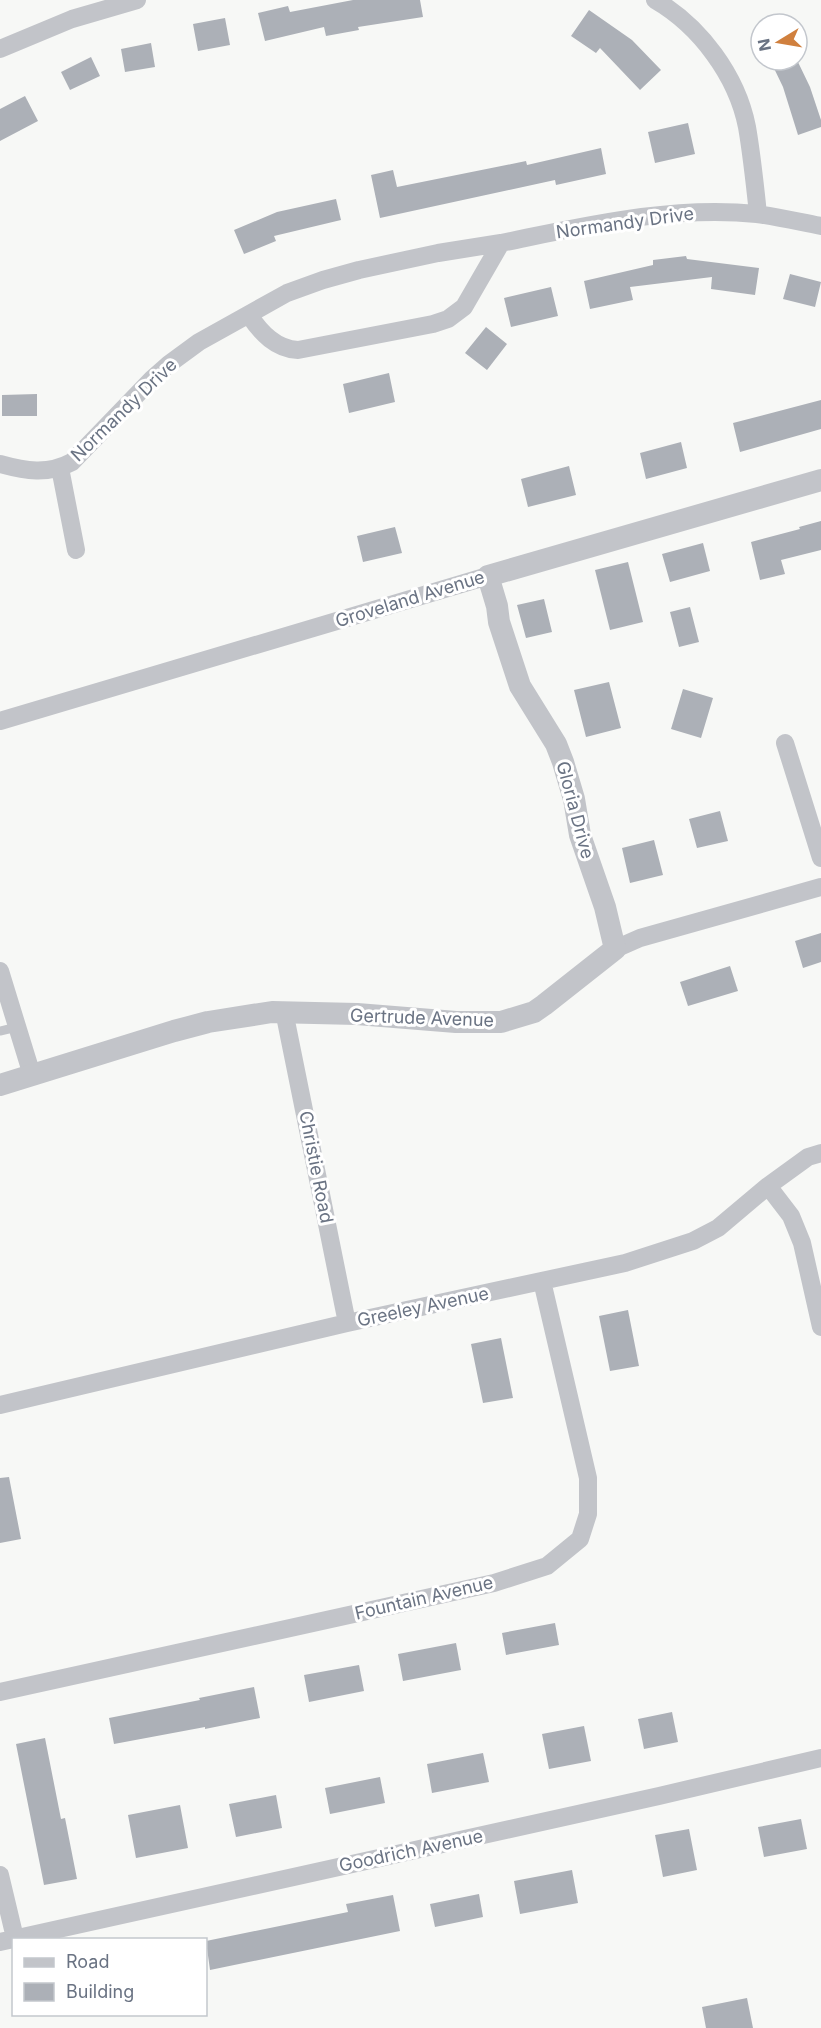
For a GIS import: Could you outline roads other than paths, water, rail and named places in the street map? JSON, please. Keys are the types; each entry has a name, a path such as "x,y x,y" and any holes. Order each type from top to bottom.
{"street":[{"path":"0,49 64,22 137,0"},
{"path":"655,0 682,19 704,42 729,80 746,125 758,214"},
{"name":"Normandy Drive","path":"60,468 72,462 169,364 200,342 287,293 323,280 438,253 607,222 672,214 758,214 821,226"},
{"path":"249,315 267,337 281,347 290,350 433,324 448,319 464,307 501,243"},
{"path":"0,464 44,471 60,468 76,550"},
{"name":"Groveland Avenue","path":"0,722 488,576 821,480"},
{"name":"Gloria Drive","path":"488,576 499,622 520,686 556,744 564,762 574,799 580,835 605,907 615,949"},
{"path":"785,743 821,858"},
{"name":"Gertrude Avenue","path":"0,1085 163,1034 249,1014 284,1011 456,1022 501,1022 534,1012 615,949 640,938 821,887"},
{"path":"0,971 9,1029 32,1075"},
{"name":"Christie Road","path":"284,1011 347,1323"},
{"name":"Greeley Avenue","path":"0,1405 347,1323 625,1263 693,1241 718,1228 768,1186 808,1157 821,1154"},
{"path":"768,1186 791,1216 802,1243 821,1327"},
{"name":"Fountain Avenue","path":"0,1692 494,1583 548,1566 580,1539 588,1514 588,1478 542,1281"},
{"name":"Goodrich Avenue","path":"17,1938 821,1758"},
{"path":"0,1875 8,1940"}]}
